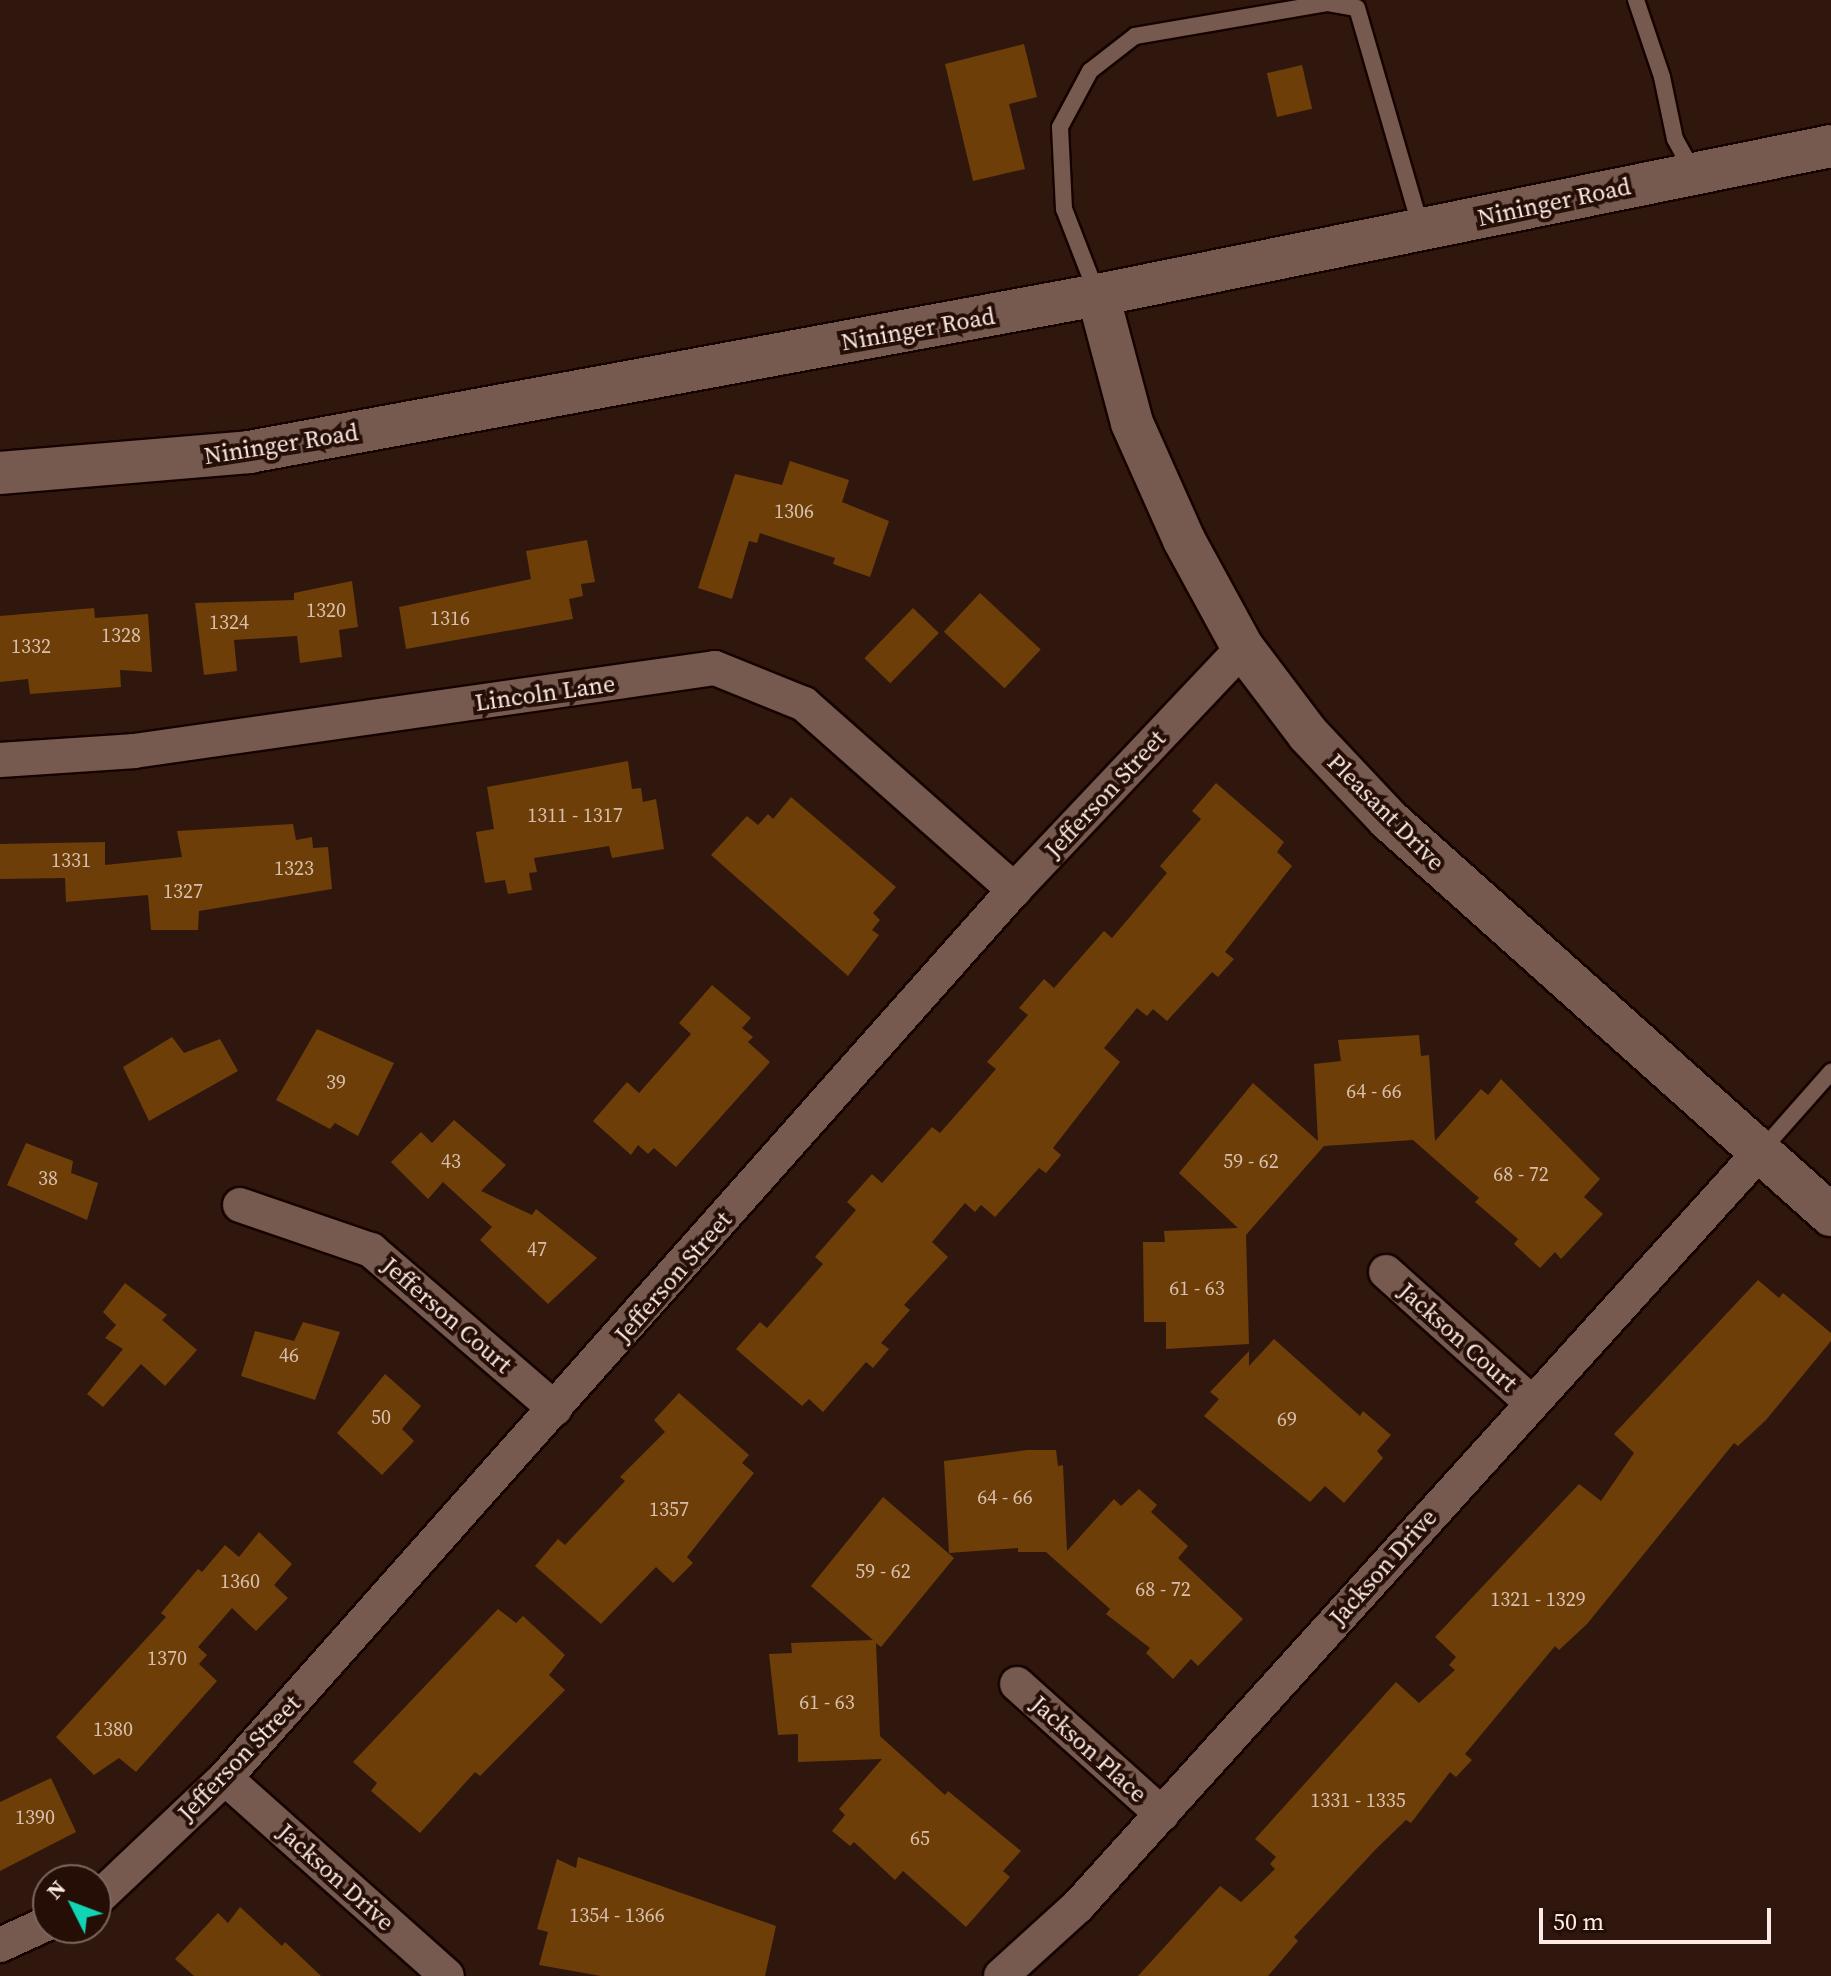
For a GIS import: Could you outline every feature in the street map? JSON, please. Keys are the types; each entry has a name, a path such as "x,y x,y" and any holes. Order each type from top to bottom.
{"street":[{"name":"Nininger Road","path":"0,473 249,452 1098,295 1831,146"},
{"name":"Pleasant Drive","path":"1098,295 1132,423 1184,540 1243,648 1308,734 1389,820 1831,1215"},
{"name":"Jefferson Street","path":"112,1885 225,1778 1014,890 1243,648"},
{"name":"Lincoln Lane","path":"0,760 134,751 715,668 804,704 1014,890"},
{"name":"Jackson Drive","path":"1001,1976 1078,1906 1760,1152"},
{"name":"Jefferson Court","path":"240,1205 371,1250 555,1409"},
{"name":"Jackson Court","path":"1386,1272 1531,1402"},
{"name":"Jackson Place","path":"1017,1684 1162,1814"},
{"name":"Jackson Drive","path":"225,1778 447,1976"},
{"path":"0,1945 32,1930"}],"lane":[{"path":"1636,0 1662,77 1675,139 1694,174"},
{"path":"1098,295 1064,209 1060,127 1090,71 1135,36 1328,3 1359,3 1422,229"},
{"path":"1760,1152 1831,1072"}],"building":[{"path":"1024,44 1037,97 1009,104 1025,169 973,181 945,64"},
{"path":"1302,65 1312,109 1277,117 1267,73"},
{"path":"790,461 849,480 842,502 889,521 870,577 833,564 835,558 760,533 757,543 749,541 732,599 698,588 735,474 782,485"},
{"path":"587,540 595,582 581,584 583,596 569,599 573,619 406,649 399,607 531,579 526,551"},
{"path":"352,581 358,627 339,630 342,657 300,663 297,636 234,640 237,671 204,675 195,603 294,600 294,593"},
{"path":"980,593 1041,650 1005,688 944,632"},
{"path":"94,608 95,618 148,614 152,672 120,670 121,687 30,694 28,679 0,682 0,616"},
{"path":"913,608 939,633 890,683 864,658"},
{"path":"628,761 632,789 641,788 643,802 656,799 664,849 612,858 609,846 534,858 537,872 529,873 532,890 508,894 505,880 485,883 476,832 494,829 487,787"},
{"path":"1216,783 1284,842 1277,852 1292,866 1225,952 1234,959 1218,977 1212,972 1167,1021 1153,1009 1147,1016 1137,1008 1104,1048 1120,1062 1053,1148 1061,1155 1046,1173 1039,1168 995,1217 981,1205 975,1212 965,1203 932,1242 948,1257 904,1305 910,1310 881,1343 889,1349 873,1368 866,1362 823,1412 809,1399 802,1406 736,1349 760,1322 767,1328 823,1264 815,1257 856,1210 847,1202 872,1174 882,1183 932,1127 940,1133 996,1069 987,1062 1028,1015 1019,1008 1044,979 1054,988 1104,931 1112,938 1167,873 1160,866 1201,819 1192,811"},
{"path":"791,797 896,887 873,913 880,920 872,930 879,935 848,976 711,855 747,816 758,825 768,814 773,819"},
{"path":"293,824 296,840 312,837 313,848 328,847 332,889 199,911 198,930 151,930 148,895 66,902 65,878 0,879 0,844 105,842 105,865 182,857 177,831"},
{"path":"712,985 751,1018 742,1028 753,1037 748,1042 770,1062 676,1167 654,1148 648,1154 638,1145 631,1155 593,1121 627,1082 639,1093 691,1034 679,1023"},
{"path":"317,1029 394,1063 358,1136 335,1123 330,1129 276,1100"},
{"path":"1419,1035 1421,1056 1429,1055 1435,1141 1481,1089 1488,1095 1501,1079 1600,1179 1584,1197 1603,1214 1561,1259 1555,1252 1540,1268 1514,1244 1518,1239 1475,1202 1479,1198 1413,1140 1324,1146 1246,1235 1249,1344 1166,1349 1166,1322 1144,1322 1143,1242 1165,1242 1164,1231 1238,1228 1179,1173 1253,1083 1318,1141 1314,1064 1341,1061 1338,1040"},
{"path":"172,1037 184,1053 220,1039 238,1071 149,1121 123,1067"},
{"path":"454,1120 506,1165 481,1191 532,1215 536,1209 597,1258 548,1304 480,1240 492,1227 443,1182 428,1199 391,1162 421,1132 432,1143"},
{"path":"26,1143 73,1161 71,1173 98,1183 87,1220 7,1185"},
{"path":"1758,1280 1779,1298 1783,1293 1831,1333 1831,1341 1766,1420 1738,1446 1734,1443 1587,1624 1559,1650 1555,1646 1465,1754 1472,1760 1456,1777 1450,1772 1411,1823 1406,1820 1376,1849 1294,1937 1298,1941 1268,1976 1138,1976 1220,1886 1241,1902 1275,1869 1270,1864 1276,1857 1255,1839 1396,1682 1419,1703 1455,1670 1449,1665 1456,1657 1435,1637 1579,1484 1601,1501 1634,1453 1614,1434"},
{"path":"125,1283 167,1315 162,1320 197,1350 165,1386 141,1364 103,1407 87,1394 123,1349 105,1338 116,1325 103,1312"},
{"path":"303,1322 340,1332 315,1400 241,1376 255,1331 294,1341"},
{"path":"1274,1339 1360,1416 1363,1411 1391,1435 1377,1451 1383,1458 1344,1503 1325,1486 1310,1502 1204,1416 1219,1399 1210,1392 1249,1351 1249,1366"},
{"path":"385,1374 421,1406 402,1429 414,1441 382,1475 337,1433"},
{"path":"679,1393 749,1455 742,1463 754,1473 687,1557 693,1563 673,1583 656,1567 601,1624 535,1566 558,1539 565,1545 625,1481 620,1477 665,1432 654,1420"},
{"path":"1027,1450 1056,1450 1058,1466 1063,1465 1067,1551 1114,1499 1121,1506 1139,1489 1157,1505 1151,1512 1188,1546 1178,1558 1243,1619 1198,1666 1191,1659 1173,1679 1146,1653 1150,1648 1106,1614 1110,1609 1046,1552 1018,1552 1018,1548 949,1553 944,1461"},
{"path":"883,1497 954,1558 881,1647 876,1643 880,1736 945,1795 948,1791 1021,1851 1003,1871 1010,1877 966,1927 903,1871 895,1880 854,1842 850,1846 832,1831 845,1815 839,1809 882,1759 798,1762 798,1734 778,1735 769,1654 792,1653 791,1643 873,1640 811,1586"},
{"path":"259,1532 292,1564 274,1585 288,1598 256,1631 232,1608 198,1647 207,1655 199,1664 217,1681 136,1772 119,1758 94,1775 56,1737 166,1617 161,1613 198,1569 202,1572 225,1545 239,1557"},
{"path":"498,1609 516,1623 523,1616 565,1655 549,1675 565,1690 480,1776 475,1772 420,1833 371,1791 377,1783 353,1762"},
{"path":"51,1778 76,1832 0,1871 0,1802"},
{"path":"578,1857 776,1926 765,1976 601,1976 539,1965 548,1932 537,1929 557,1859 576,1868"},
{"path":"240,1907 282,1946 285,1942 321,1976 194,1976 175,1959 218,1913 228,1923"}]}
